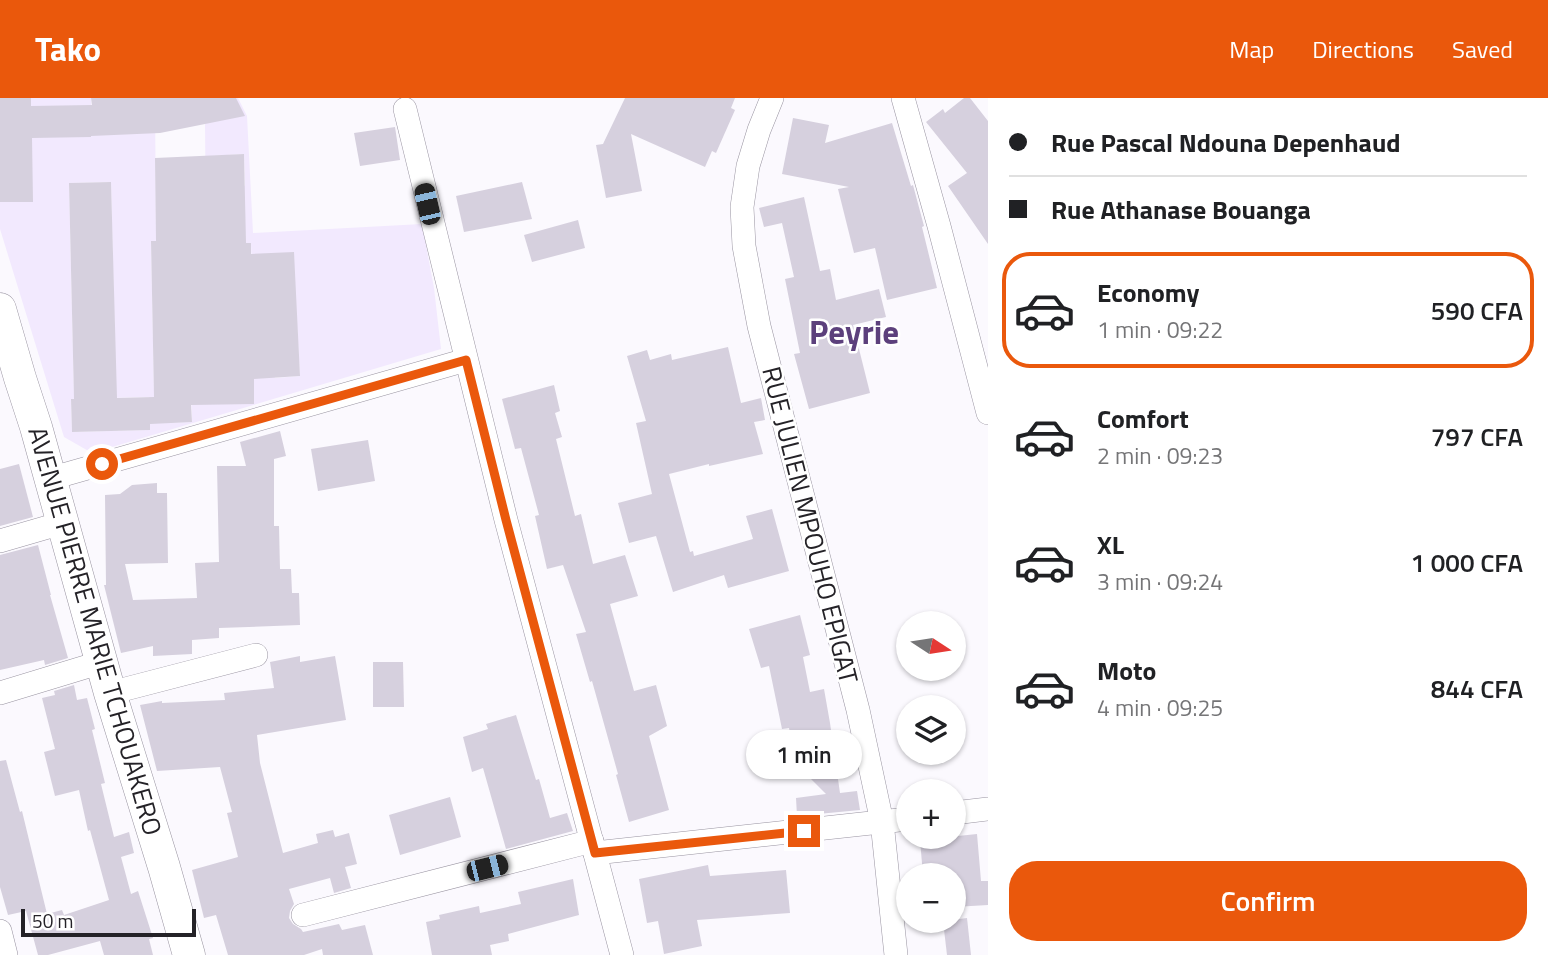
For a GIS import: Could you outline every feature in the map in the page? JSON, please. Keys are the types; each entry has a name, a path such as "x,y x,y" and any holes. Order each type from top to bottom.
{"main road":[{"name":"AVENUE PIERRE MARIE TCHOUAKERO","path":"0,309 10,381 36,427 110,693 189,955"}],"street":[{"name":"RUE JULIEN MPOUHO EPIGAT","path":"772,98 748,166 741,207 744,246 759,326 858,710 882,822 896,955"},
{"path":"903,98 988,413"},
{"path":"405,109 506,520 622,955"},
{"path":"49,479 466,360"},
{"path":"0,541 62,523"},
{"path":"110,693 256,655"},
{"path":"0,693 102,662"},
{"path":"966,812 988,809"},
{"path":"303,915 593,847 896,820"},
{"path":"0,931 6,955"}],"shaded area":[{"path":"31,98 91,98 93,135 155,98 156,233 206,233 205,124 238,98 247,116 253,233 422,224 434,288 441,349 92,453 64,437 0,229 0,202 32,202 0,126 31,123","holes":["244,154 245,186 212,187 210,156","111,182 116,395 74,396 69,183","151,241 161,241 154,392","216,243 251,243 254,357","297,325 300,376 275,378 272,327","191,395 192,422 155,423 153,397","149,397 149,430 72,432 71,399"]}],"building":[{"path":"0,98 31,98 31,106 92,105 91,98 236,98 245,116 160,133 32,138 33,202 0,202"},
{"path":"625,98 735,98 731,108 735,110 716,153 712,151 705,167 631,134 642,191 606,198 596,145 603,144"},
{"path":"964,98 970,98 988,121 988,244 948,186 967,173 926,122 943,109 945,113"},
{"path":"793,118 829,125 825,143 892,123 911,186 913,185 937,288 887,300 875,248 854,253 838,189 849,187 782,174"},
{"path":"395,127 400,160 360,166 354,133"},
{"path":"244,154 246,243 251,243 251,254 294,252 300,376 254,379 254,404 191,405 192,422 150,424 150,430 72,432 71,399 74,399 69,183 111,182 117,398 154,397 151,241 156,241 155,158"},
{"path":"522,182 532,219 464,232 456,196"},
{"path":"804,197 820,271 830,269 836,300 879,289 886,317 853,325 870,393 809,409 794,354 800,353 785,279 794,277 782,223 764,227 759,208"},
{"path":"578,220 585,248 532,262 524,235"},
{"path":"728,347 741,403 761,398 765,420 754,422 763,454 669,474 690,552 693,551 694,556 753,539 746,516 772,509 789,571 728,588 724,575 673,592 656,536 629,543 618,503 652,494 636,423 646,421 627,356 647,350 650,360 671,354 672,360"},
{"path":"554,385 560,411 555,413 562,437 556,439 575,516 581,514 593,564 625,555 638,596 610,604 634,691 656,685 667,726 649,736 669,810 629,822 592,681 590,682 576,634 586,632 563,565 547,569 535,516 539,515 521,448 515,449 502,399"},
{"path":"280,431 286,456 274,459 274,526 279,526 280,569 291,569 292,593 299,593 300,625 219,628 219,638 192,640 192,654 153,656 153,646 121,653 104,585 105,495 120,494 132,485 157,483 157,493 167,493 168,563 125,564 133,600 197,598 195,563 219,562 217,466 246,466 240,442"},
{"path":"368,440 375,481 318,491 311,449"},
{"path":"19,464 33,517 0,526 0,469"},
{"path":"38,545 68,658 45,665 44,660 0,670 0,555"},
{"path":"800,615 810,655 803,657 810,692 824,689 840,793 857,791 860,810 797,816 796,798 826,794 796,764 789,728 782,729 769,666 761,668 749,629"},
{"path":"300,656 300,662 335,656 346,720 257,735 260,763 283,853 318,843 316,834 333,830 335,837 349,833 357,864 345,867 351,888 334,893 330,878 289,889 294,904 289,918 303,932 339,924 342,930 365,925 373,955 323,955 322,949 304,955 228,955 216,915 204,918 192,870 238,857 227,813 232,812 220,767 157,771 140,705 162,701 225,700 224,693 274,688 270,662"},
{"path":"373,662 403,662 404,707 373,707"},
{"path":"74,685 77,700 87,698 105,783 101,784 114,837 129,832 134,853 121,857 131,894 138,891 153,938 149,939 153,955 104,955 100,941 48,955 38,955 26,911 8,915 0,887 0,761 6,760 20,812 22,811 47,914 62,910 64,915 109,900 90,830 88,831 79,790 55,796 44,752 55,749 42,698 55,695 54,691"},
{"path":"516,715 550,818 567,813 573,831 506,849 483,768 472,772 463,737 488,729 486,724"},
{"path":"450,797 461,837 400,855 389,815"},
{"path":"977,834 981,881 988,881 988,905 966,906 966,863 922,863 921,849 966,849 966,835"},
{"path":"708,865 710,876 786,870 790,913 697,920 702,946 664,954 658,921 647,923 639,879"},
{"path":"573,879 579,915 508,934 509,941 490,945 492,955 432,955 426,922 440,919 439,915 479,906 480,913 521,904 518,892"},
{"path":"966,918 971,955 947,955 944,933 966,933"}],"district":[{"name":"Peyrie","path":"854,332"}],"route":[{"path":"102,464 466,360 595,853 804,831"}]}
